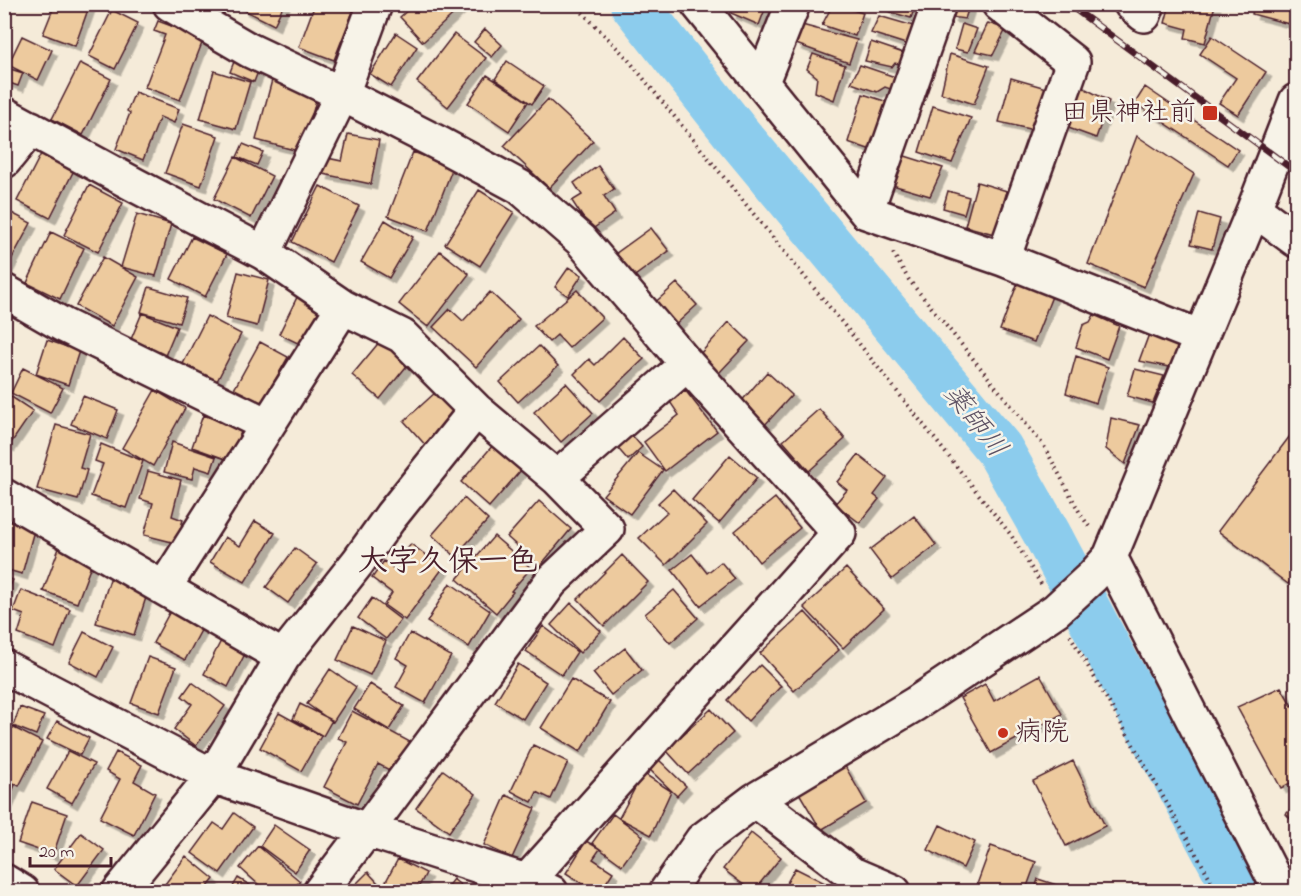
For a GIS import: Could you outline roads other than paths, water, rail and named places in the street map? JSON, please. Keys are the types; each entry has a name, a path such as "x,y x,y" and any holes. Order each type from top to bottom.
{"street":[{"path":"4,667 213,776 531,888 839,532 687,364 581,240 520,187 342,93 249,50 197,22 170,4"},
{"path":"264,253 342,93 374,7 371,4"},
{"path":"698,4 866,212 1003,259 1201,337"},
{"path":"762,82 793,4"},
{"path":"866,212 939,4"},
{"path":"999,4 1073,62 1003,259"},
{"path":"1131,4 1144,15 1148,4"},
{"path":"666,891 702,840 755,800 915,704 1056,610 1110,557 1254,209 1296,101"},
{"path":"4,161 18,121 264,253 343,307 402,336 476,410 557,478 606,529 550,582 320,891"},
{"path":"1254,209 1296,240"},
{"path":"4,291 63,325 267,426"},
{"path":"164,588 343,307"},
{"path":"557,478 687,364"},
{"path":"119,891 213,776 283,657 476,410"},
{"path":"4,496 283,657"},
{"path":"1110,557 1281,891"},
{"path":"755,800 847,883 894,891"},
{"path":"4,881 22,891"}],"waterway":[{"name":"薬師川","path":"634,4 735,132 999,449 1047,534 1238,892"}],"railway":[{"path":"1068,4 1296,172"}],"place":[{"name":"田県神社前","path":"1210,113"},
{"name":"病院","path":"1003,733"}],"district":[{"name":"大字久保一色","path":"448,563"}]}
